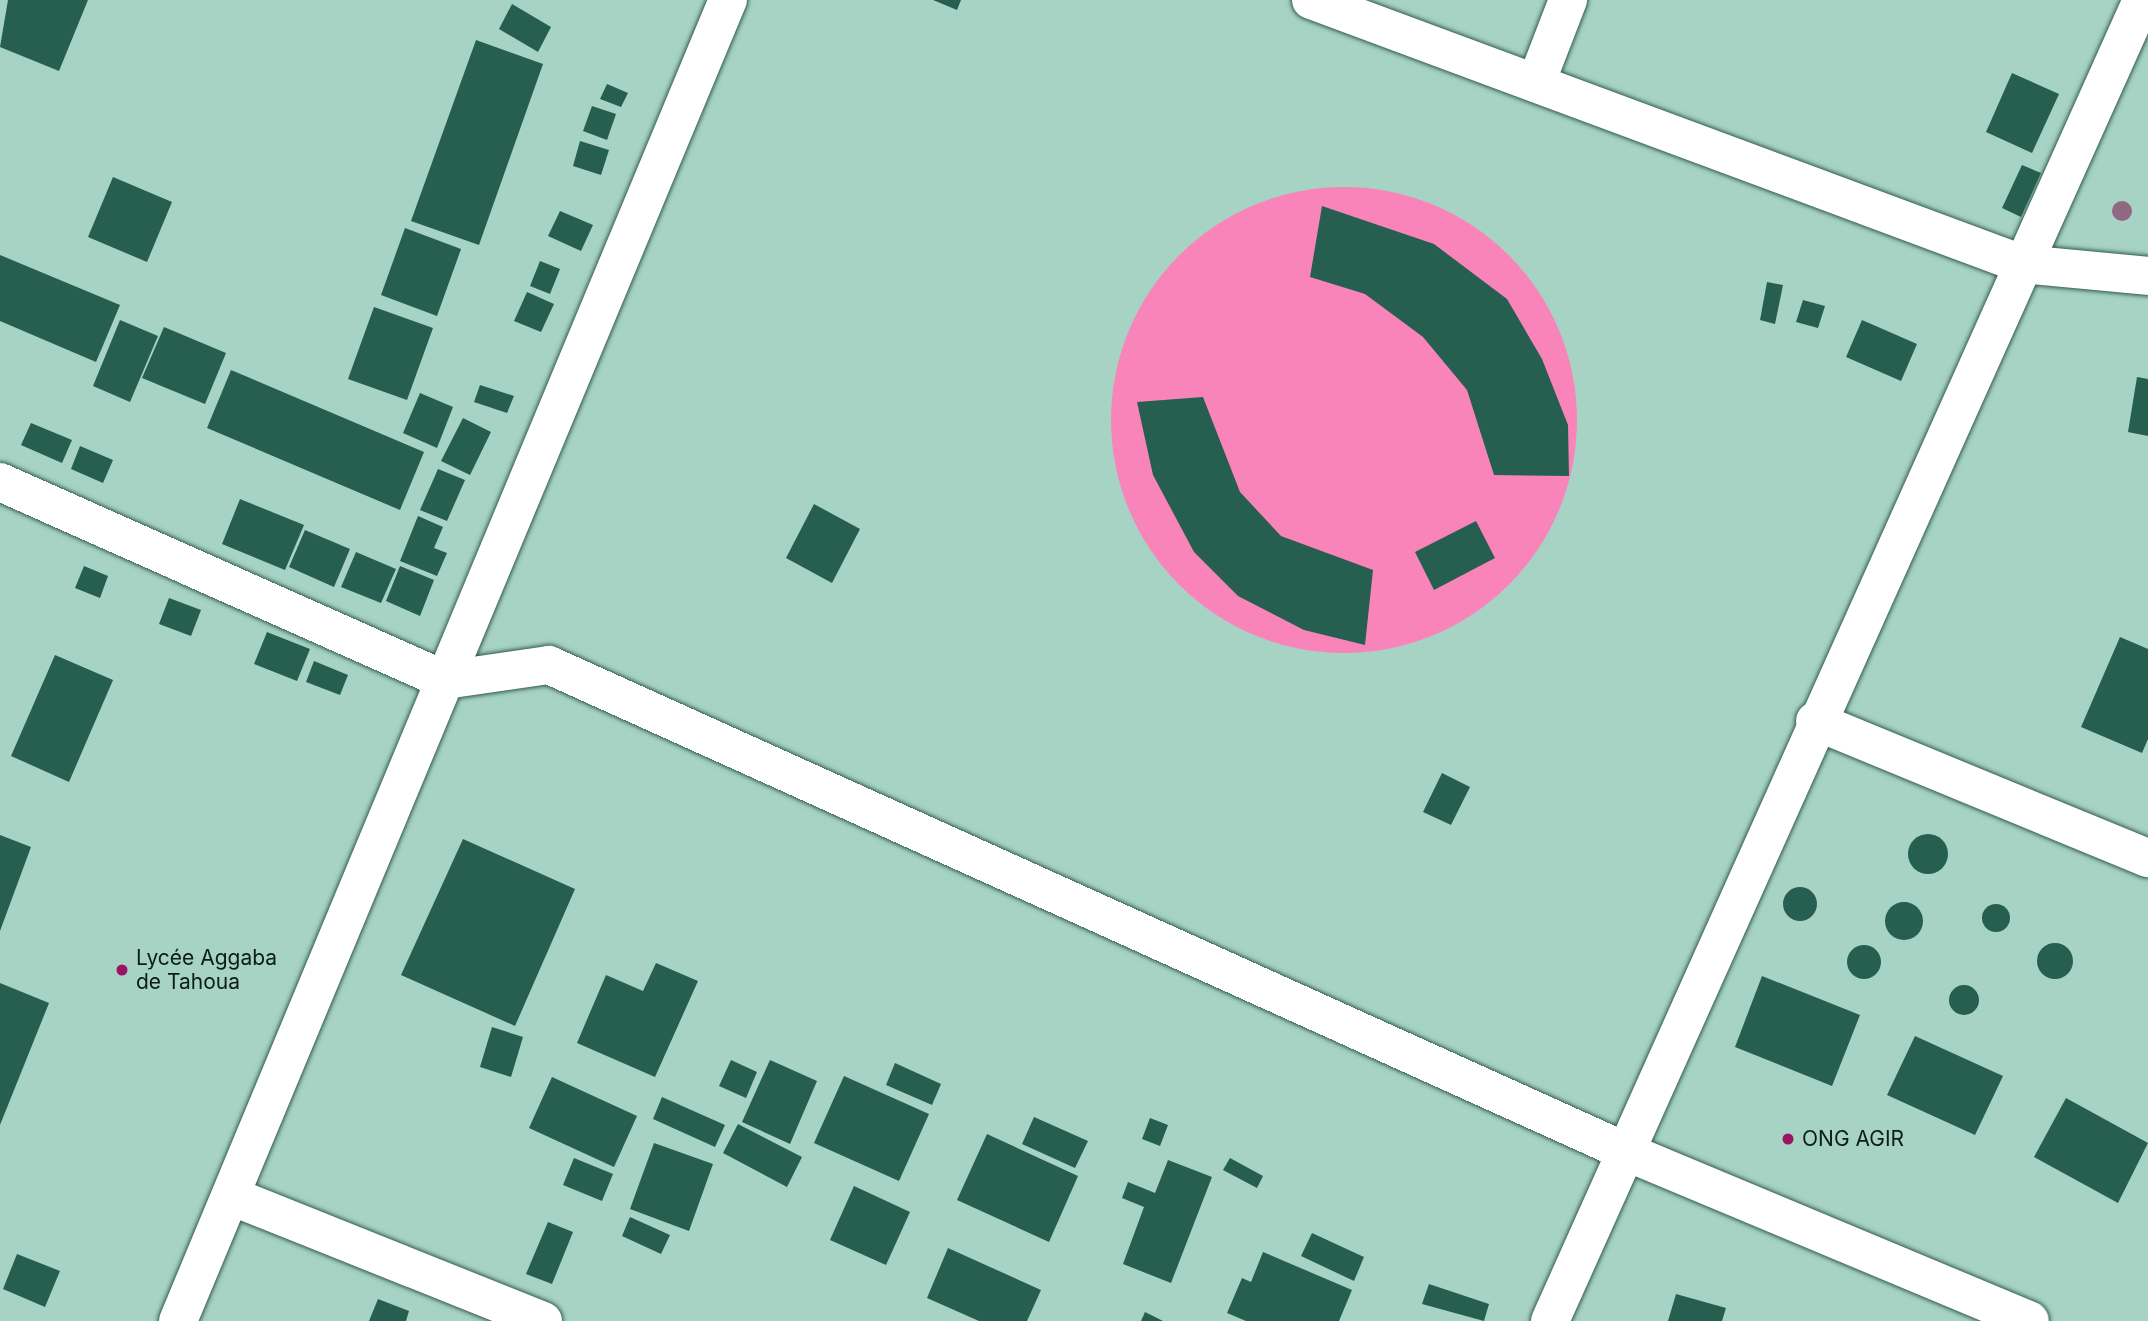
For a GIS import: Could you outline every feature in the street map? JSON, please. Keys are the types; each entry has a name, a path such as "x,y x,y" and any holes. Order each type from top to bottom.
{"street":[{"path":"178,1321 728,0"},
{"path":"1311,0 2022,264 2148,276"},
{"path":"1536,83 1568,0"},
{"path":"1550,1321 1622,1150 2141,0"},
{"path":"0,482 445,680 549,665 1622,1150 2030,1321"},
{"path":"1815,722 2148,858"},
{"path":"230,1196 543,1321"}],"shaded area":[{"path":"1344,187 1389,191 1433,205 1474,226 1509,255 1538,290 1559,331 1573,375 1577,420 1573,465 1559,509 1538,550 1509,585 1474,614 1433,635 1389,649 1344,653 1299,649 1255,635 1214,614 1179,585 1150,550 1129,509 1115,465 1111,420 1115,375 1129,331 1150,290 1179,255 1214,226 1255,205 1299,191"}],"building":[{"path":"8,0 88,0 59,71 0,47"},
{"path":"933,0 961,0 957,10"},
{"path":"512,4 551,27 538,52 499,29"},
{"path":"476,40 543,64 479,245 411,221"},
{"path":"2012,73 2059,94 2032,153 1986,132"},
{"path":"607,84 628,93 621,107 600,99"},
{"path":"592,106 616,114 607,140 583,131"},
{"path":"580,141 609,150 601,175 573,166"},
{"path":"2022,165 2041,173 2021,217 2002,208"},
{"path":"113,177 172,202 147,262 88,237"},
{"path":"1322,206 1434,244 1507,299 1542,359 1568,425 1569,476 1494,475 1467,390 1423,337 1365,294 1310,277"},
{"path":"560,211 593,225 581,251 548,236"},
{"path":"405,228 461,249 437,316 381,295"},
{"path":"0,255 120,305 96,362 0,321"},
{"path":"540,261 560,269 550,294 530,286"},
{"path":"1767,282 1783,285 1775,324 1760,320"},
{"path":"527,292 554,304 541,332 514,321"},
{"path":"1803,300 1825,306 1818,328 1796,322"},
{"path":"374,307 433,328 407,400 348,379"},
{"path":"120,320 158,336 130,402 93,386"},
{"path":"1862,320 1917,344 1901,381 1846,357"},
{"path":"164,327 226,353 205,404 142,378"},
{"path":"231,370 424,452 400,510 207,428"},
{"path":"2137,377 2148,379 2148,436 2128,432"},
{"path":"480,385 514,396 507,413 474,402"},
{"path":"420,393 453,407 437,448 403,433"},
{"path":"1203,397 1240,492 1281,536 1373,570 1365,645 1304,630 1238,596 1194,552 1153,475 1137,402"},
{"path":"463,418 491,432 470,475 441,461"},
{"path":"31,423 72,440 62,463 21,445"},
{"path":"80,446 113,460 103,483 71,469"},
{"path":"438,469 465,480 447,521 420,510"},
{"path":"240,499 304,525 285,570 222,544"},
{"path":"814,504 860,529 832,583 786,558"},
{"path":"418,516 443,527 434,548 447,553 437,576 400,561"},
{"path":"1476,521 1495,558 1434,590 1415,552"},
{"path":"305,530 350,549 334,587 289,567"},
{"path":"356,552 396,569 381,603 341,587"},
{"path":"84,566 108,576 100,598 75,588"},
{"path":"400,566 434,580 420,616 386,601"},
{"path":"169,598 201,610 191,636 159,624"},
{"path":"267,632 310,649 297,681 254,664"},
{"path":"2120,637 2148,649 2148,739 2142,753 2081,727"},
{"path":"55,655 113,680 69,782 11,756"},
{"path":"314,661 348,675 340,695 306,682"},
{"path":"1442,773 1470,787 1451,825 1423,812"},
{"path":"1928,834 1942,840 1948,854 1942,868 1928,874 1914,868 1908,854 1914,840"},
{"path":"0,835 31,847 0,931"},
{"path":"463,839 575,889 515,1026 401,975"},
{"path":"1800,887 1812,892 1817,904 1812,916 1800,921 1788,916 1783,904 1788,892"},
{"path":"1904,902 1918,907 1923,921 1918,935 1904,940 1890,935 1885,921 1890,907"},
{"path":"1996,904 2006,908 2010,918 2006,928 1996,932 1986,928 1982,918 1986,908"},
{"path":"2055,943 2067,949 2073,961 2067,973 2055,979 2043,973 2037,961 2043,949"},
{"path":"1864,945 1876,950 1881,962 1876,974 1864,979 1852,974 1847,962 1852,950"},
{"path":"656,963 698,981 655,1077 577,1043 606,975 643,991"},
{"path":"1762,976 1860,1015 1832,1086 1735,1047"},
{"path":"0,983 49,1003 0,1125"},
{"path":"1964,985 1975,989 1979,1000 1975,1011 1964,1015 1953,1011 1949,1000 1953,989"},
{"path":"492,1027 523,1037 511,1077 480,1067"},
{"path":"1915,1036 2003,1076 1975,1135 1887,1095"},
{"path":"731,1060 757,1072 746,1098 719,1086"},
{"path":"770,1060 817,1081 790,1144 742,1122"},
{"path":"895,1063 941,1084 932,1105 886,1085"},
{"path":"844,1076 929,1114 899,1181 814,1143"},
{"path":"552,1077 637,1116 614,1167 529,1128"},
{"path":"662,1097 725,1125 715,1147 653,1119"},
{"path":"2066,1098 2148,1143 2118,1203 2034,1157"},
{"path":"1034,1117 1088,1141 1075,1168 1022,1144"},
{"path":"1150,1118 1168,1125 1160,1146 1142,1139"},
{"path":"738,1124 802,1157 787,1187 723,1153"},
{"path":"987,1134 1078,1176 1049,1242 957,1200"},
{"path":"654,1143 713,1164 689,1231 630,1209"},
{"path":"574,1158 613,1174 602,1201 563,1185"},
{"path":"1230,1158 1263,1176 1257,1188 1223,1170"},
{"path":"1168,1160 1212,1177 1171,1283 1123,1264 1144,1207 1122,1198 1128,1182 1155,1193"},
{"path":"854,1186 910,1212 886,1265 830,1240"},
{"path":"630,1217 670,1235 661,1254 622,1236"},
{"path":"548,1222 573,1232 552,1284 526,1274"},
{"path":"1312,1233 1364,1257 1354,1281 1301,1256"},
{"path":"948,1248 1041,1290 1027,1321 979,1321 927,1298"},
{"path":"1263,1252 1352,1290 1339,1321 1246,1321 1227,1313 1242,1278 1251,1282"},
{"path":"17,1254 60,1271 45,1307 3,1289"},
{"path":"1429,1284 1489,1304 1484,1321 1422,1304"},
{"path":"1676,1294 1726,1308 1722,1321 1668,1321"},
{"path":"378,1299 409,1311 406,1321 369,1321"},
{"path":"1145,1312 1163,1321 1141,1321"}],"place":[{"name":"Lycée Aggaba de Tahoua","path":"122,970"},
{"name":"ONG AGIR","path":"1788,1139"}]}
